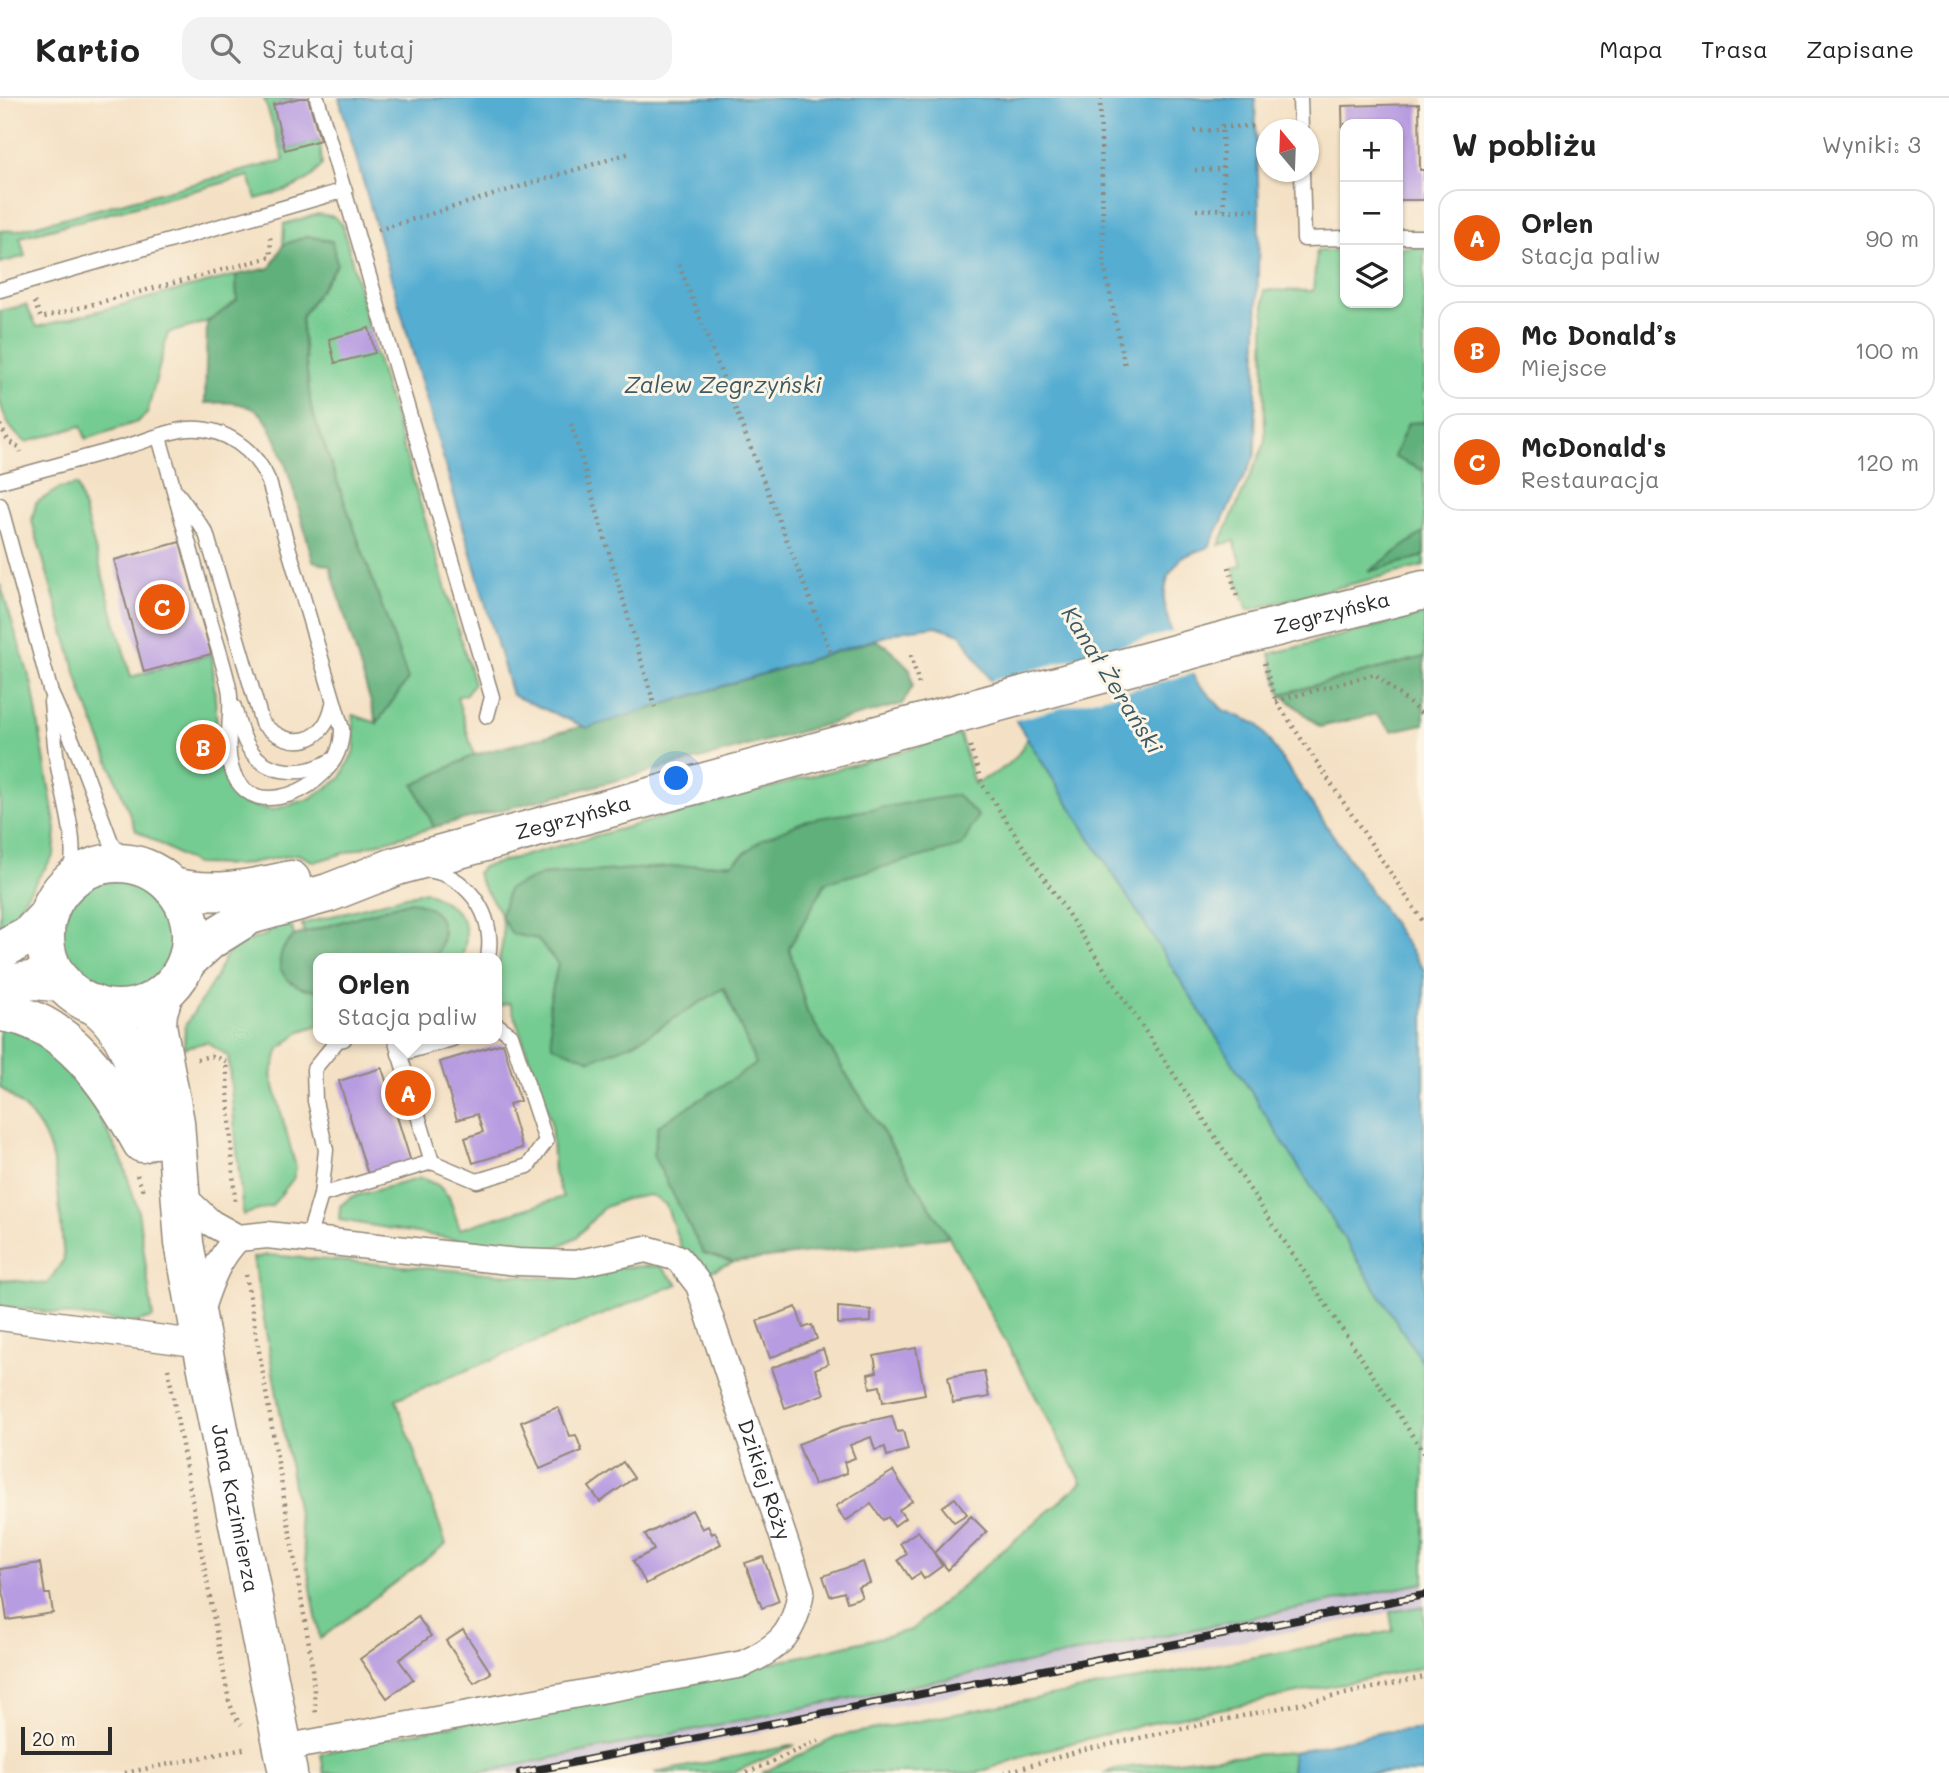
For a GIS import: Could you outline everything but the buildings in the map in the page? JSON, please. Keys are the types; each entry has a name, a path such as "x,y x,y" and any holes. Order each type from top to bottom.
{"main road":[{"name":"Zegrzyńska","path":"187,961 210,940 250,915 328,893 397,866 960,724 1248,635 1424,590"},
{"path":"0,950 29,935 83,872 102,865 121,863 140,866 157,874 172,887 183,903 190,922 191,942 187,961 178,979 164,993 147,1003 110,1009 78,994 36,980 0,985"},
{"name":"Zegrzyńska","path":"172,887 197,893 243,890 353,867 397,866"},
{"path":"58,900 46,933 47,951 53,968 78,994"},
{"name":"Jana Kazimierza","path":"164,993 156,1025 175,1122 164,1196"},
{"name":"Jana Kazimierza","path":"78,994 102,1011 118,1029 132,1059 158,1149 164,1196 184,1243 200,1332 295,1754"},
{"path":"0,1012 12,1013 40,1024 63,1039 88,1063 111,1091 164,1196"}],"street":[{"path":"0,1317 163,1338 200,1332 215,1267 225,1251 238,1238 164,1196"},
{"name":"Dzikiej Róży","path":"238,1238 267,1235 518,1262 575,1264 646,1248 678,1258 699,1285 801,1590 797,1615 785,1636 769,1652 743,1664 295,1754"}],"lane":[{"path":"317,98 492,697 487,716"},
{"path":"1300,98 1301,119"},
{"path":"1302,182 1304,239 1340,238"},
{"path":"0,290 345,190"},
{"path":"1403,237 1424,237"},
{"path":"0,481 188,429 208,431 239,441 263,467 342,729 342,742 328,771 312,784 290,794 274,798 257,797 248,793 239,784 230,760 229,690"},
{"path":"159,437 242,735 250,751 277,769 294,772 310,770 336,757"},
{"path":"172,486 206,533 262,723 273,734 299,741 313,737 323,728 334,703"},
{"path":"0,505 51,693 79,756 111,842 123,858 140,866"},
{"path":"51,693 57,762 72,853 58,900"},
{"path":"397,866 440,871 461,883 479,904 489,935 488,953"},
{"path":"321,1195 432,1162 477,1181 528,1166 545,1141 512,1034 502,1028"},
{"path":"308,1239 321,1195 326,1150 315,1101 314,1069 335,1044"},
{"path":"396,1044 432,1162"},
{"path":"399,1054 434,1044"}],"path":[{"path":"1100,98 1104,265 1125,366"},
{"path":"1194,131 1255,126"},
{"path":"1222,127 1224,211"},
{"path":"378,230 630,153"},
{"path":"1195,170 1223,169"},
{"path":"31,295 41,318 271,257 270,230 276,209"},
{"path":"1196,210 1259,209"},
{"path":"679,265 831,653"},
{"path":"570,424 656,707"},
{"path":"0,425 9,442 19,447 27,473"},
{"path":"1229,567 1248,635 1276,701 1424,923"},
{"path":"911,655 921,690"},
{"path":"1276,701 1375,674 1424,716"},
{"path":"960,724 982,784 1424,1453"},
{"path":"125,1773 257,1746 295,1754 316,1711 311,1656 255,1319 238,1238 226,1061 211,1056 188,1061"},
{"path":"135,1169 164,1196"},
{"path":"163,1338 229,1701 233,1715 242,1725"},
{"path":"1004,1773 1079,1751 1424,1677"},
{"path":"747,1773 819,1740"}],"shaded area":[{"path":"1424,1583 1424,1606 841,1716 558,1773 478,1773"}],"green space":[{"path":"264,98 299,98 273,105 285,150 320,140 322,165 301,184 256,199 249,176 20,237 25,256 0,263 0,231 18,230 284,160"},
{"path":"318,214 335,217 343,226 375,353 474,683 466,694 457,697 474,755 414,785 434,827 314,862 298,854 239,865 195,864 136,830 82,693 32,521 36,503 60,488 77,485 131,677 212,654 219,755 229,784 244,804 272,810 309,799 340,779 355,749 353,715 377,723 408,679 311,408 301,318 337,264 308,236 283,245 284,224"},
{"path":"308,236 332,241 337,264 301,318 311,408 408,679 377,723 330,566 313,561 291,480 275,437 257,411 245,405 205,403 207,323 237,300 236,275 270,268 283,245"},
{"path":"1424,247 1424,422 1408,424 1394,457 1424,471 1424,532 1370,571 1424,556 1424,566 1248,610 1233,568 1242,565 1234,541 1219,545 1265,443 1264,290 1313,291 1317,251 1340,250 1340,308 1403,308 1403,248"},
{"path":"236,275 237,300 228,308 205,322 168,333 147,414 137,422 86,439 81,426 26,442 9,424 0,401 0,311 26,305 37,327"},
{"path":"1424,422 1424,471 1394,457 1408,423"},
{"path":"1424,532 1424,556 1368,572"},
{"path":"0,584 32,685 56,829 54,855 7,924 0,925"},
{"path":"1424,614 1424,657 1281,694 1270,654"},
{"path":"875,640 887,646 910,669 913,686 902,704 434,827 414,785 474,755 655,707"},
{"path":"1424,657 1424,724 1392,731 1376,714 1320,727 1281,694"},
{"path":"960,735 974,784 1012,761 1027,738 1424,1362 1424,1583 478,1773 324,1773 321,1754 357,1744 777,1662 911,1630 1082,1482 949,1237 807,1012 789,948 826,882 962,845 762,839 733,863 541,875 537,939 558,964 549,1005 634,1043 723,988 757,1064 658,1126 703,1253 733,1262 704,1274 681,1247 666,1205 650,1195 625,1199 603,1208 577,1237 555,1248 524,1251 339,1220 340,1206 351,1197 421,1178 438,1185 449,1197 460,1229 563,1197 554,1173 551,1122 510,1003 502,1005 503,929 499,911 477,873 483,867"},
{"path":"957,795 978,816 962,846 826,882 789,948 807,1012 949,1237 733,1262 703,1253 653,1155 658,1126 756,1064 724,988 634,1043 591,1060 552,1045 549,1005 558,964 537,939 512,934 501,916 508,889 541,875 733,863 762,839 807,820"},
{"path":"116,881 137,885 156,897 168,916 172,937 168,958 156,977 137,989 116,993 95,989 76,977 64,958 60,937 64,916 76,897 95,885"},
{"path":"425,891 446,903 460,916 466,934 465,945 463,953 438,953 444,935 439,918 411,901 304,933 302,924"},
{"path":"411,901 429,908 442,925 438,953 313,953 312,990 292,983 280,966 282,952 294,936"},
{"path":"266,921 292,927 294,936 284,947 313,989 313,1027 301,1031 279,1049 271,1075 296,1168 293,1179 272,1206 243,1215 228,1056 207,1042 184,1048 185,1026 215,979 225,957 237,945 268,934"},
{"path":"0,1024 39,1041 91,1101 122,1160 138,1210 153,1318 134,1323 0,1306 0,1279 47,1284 64,1259 56,1179 49,1148 36,1121 0,1087"},
{"path":"268,1255 558,1279 620,1267 660,1266 678,1284 396,1399 446,1544 320,1639 253,1258"},
{"path":"1424,1606 1424,1667 1128,1728 1034,1753 977,1773 762,1773 839,1736 1393,1631 1390,1612"},
{"path":"795,1745 733,1773 654,1773"},
{"path":"1293,1752 1291,1773 1104,1773 1115,1769 1201,1758"}],"water":[{"name":"Zalew Zegrzyński","path":"339,98 1255,98 1259,209 1255,455 1209,547 1182,557 1168,576 1163,601 1173,638 1196,681 1223,710 1258,724 1424,970 1424,1365 961,634 936,626 905,630 587,728 512,695"},
{"path":"1424,1728 1424,1773 1291,1773 1293,1752 1383,1732"}],"pier":[{"path":"1175,631 1196,673 1012,721 987,682"}],"railway":[{"path":"520,1773 1424,1595"}],"place":[{"name":"McDonald's","path":"162,607"},
{"name":"Mc Donald’s","path":"203,747"},
{"name":"Orlen","path":"408,1093"}],"water label":[{"name":"Kanał Żerański","path":"1112,680"}]}
